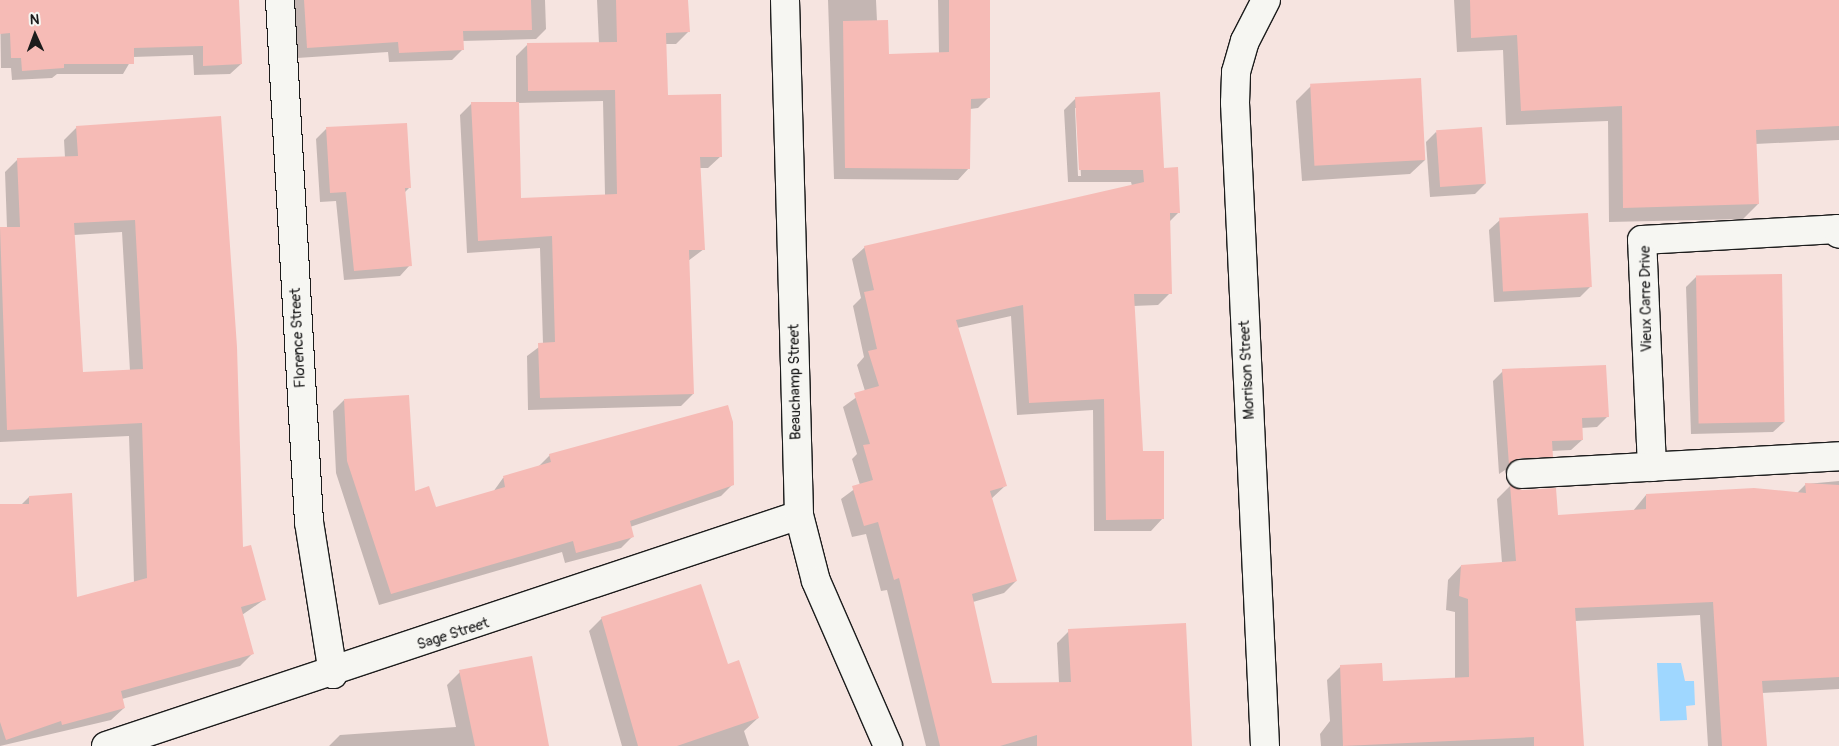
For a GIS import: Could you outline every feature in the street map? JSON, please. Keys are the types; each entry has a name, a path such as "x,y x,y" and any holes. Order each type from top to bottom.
{"street":[{"name":"Florence Street","path":"280,0 309,522 332,674"},
{"name":"Beauchamp Street","path":"785,0 799,515 816,581 888,746"},
{"name":"Morrison Street","path":"1265,746 1235,103 1240,56 1266,0"},
{"name":"Vieux Carre Drive","path":"1652,467 1642,240 1837,229 1839,234"},
{"path":"1521,474 1839,456"},
{"name":"Sage Street","path":"106,746 332,674 799,515"}],"water":[{"path":"1657,663 1681,663 1685,681 1694,681 1695,705 1686,706 1687,720 1660,721"}],"building":[{"path":"0,0 239,0 242,64 203,66 203,46 134,48 134,64 64,64 64,68 22,71 21,58 11,58 10,33 0,34"},
{"path":"304,0 531,0 532,30 463,31 464,50 399,53 398,42 307,48"},
{"path":"616,0 688,0 690,32 666,33 668,95 721,94 722,157 700,157 705,250 689,250 694,394 540,398 538,343 555,342 552,236 478,241 471,102 519,102 521,198 617,194 615,90 528,91 527,43 617,42"},
{"path":"949,0 990,0 990,98 971,99 970,169 845,168 843,21 888,20 889,54 949,52"},
{"path":"1470,0 1839,0 1839,126 1756,130 1759,204 1623,208 1622,106 1521,111 1517,35 1471,38"},
{"path":"1421,78 1425,160 1314,166 1310,84"},
{"path":"1160,92 1164,168 1178,167 1180,213 1170,213 1172,294 1134,294 1143,451 1164,451 1164,519 1106,520 1104,399 1029,403 1023,305 956,320 1007,486 990,491 1017,581 972,594 992,683 1071,682 1068,629 1186,623 1192,746 1037,746 1037,735 1000,746 940,746 899,578 894,580 878,522 864,526 852,486 873,480 863,445 870,444 854,393 879,386 868,351 877,349 864,292 874,290 864,246 1144,182 1143,170 1079,170 1075,97"},
{"path":"221,116 237,347 243,547 251,545 266,600 241,607 254,654 121,691 125,708 62,725 61,721 6,740 0,722 0,504 29,504 29,496 72,493 77,597 147,578 142,423 7,430 0,227 20,227 17,158 78,156 76,126","holes":["135,220 143,369 83,372 74,223"]},
{"path":"407,123 411,188 405,188 412,266 354,271 346,192 330,193 326,127"},
{"path":"1482,127 1486,184 1440,187 1436,130"},
{"path":"1588,213 1592,287 1503,292 1499,218"},
{"path":"1782,274 1785,422 1699,423 1696,276"},
{"path":"1606,365 1609,417 1582,418 1583,440 1552,441 1553,457 1520,458 1509,465 1502,369"},
{"path":"409,395 415,491 429,486 436,507 505,487 503,476 551,462 549,454 728,405 733,422 734,485 630,521 634,537 576,553 573,541 391,594 347,461 344,399"},
{"path":"1805,483 1839,485 1839,677 1762,681 1767,746 1722,746 1713,602 1575,608 1584,746 1534,746 1534,737 1343,746 1340,665 1382,663 1383,681 1469,677 1468,599 1459,596 1461,565 1516,561 1510,485 1522,490 1556,488 1558,515 1646,509 1646,494 1754,488 1806,493"},
{"path":"701,584 728,664 739,660 759,718 677,746 638,746 601,617"},
{"path":"532,656 549,746 475,746 459,670"}]}
